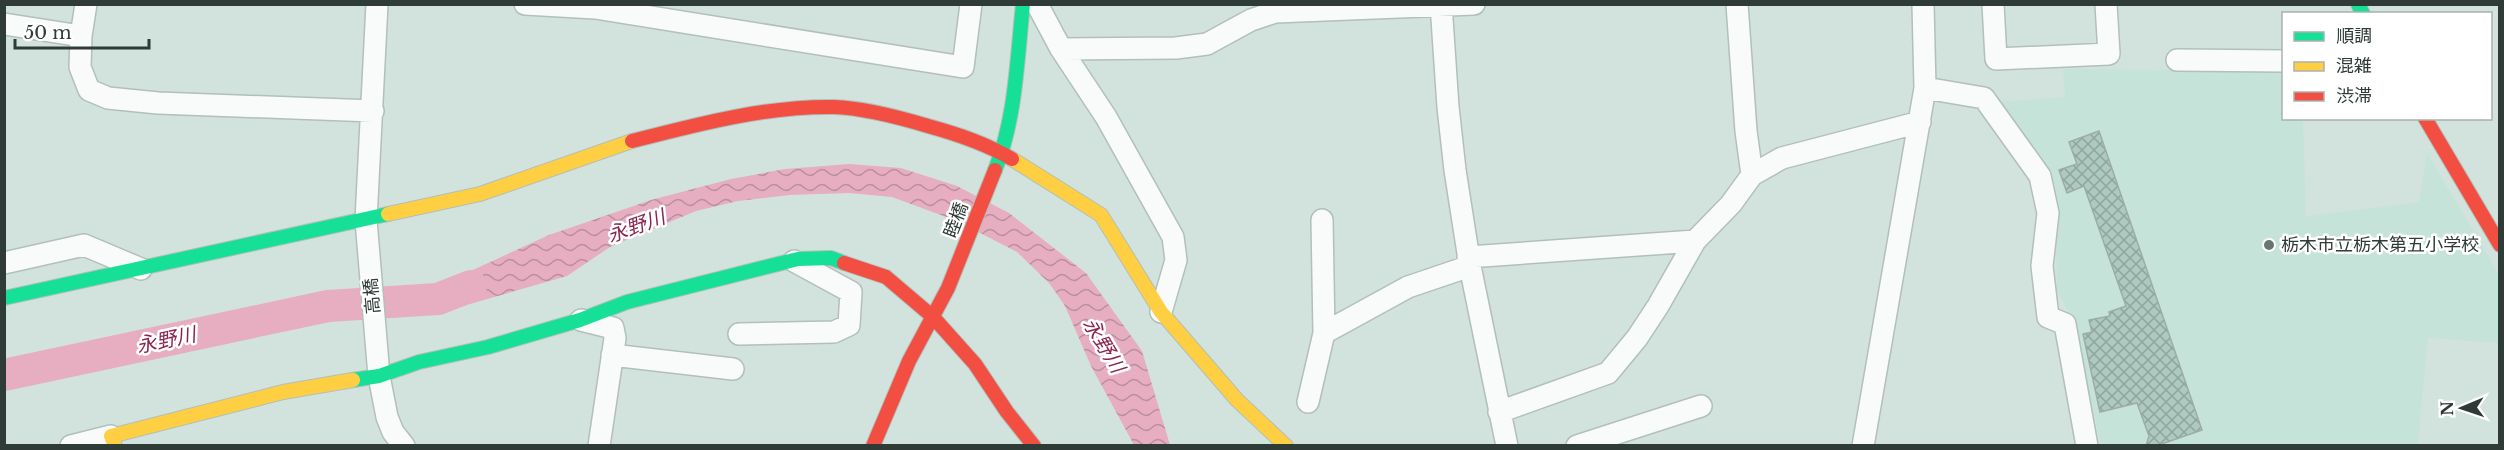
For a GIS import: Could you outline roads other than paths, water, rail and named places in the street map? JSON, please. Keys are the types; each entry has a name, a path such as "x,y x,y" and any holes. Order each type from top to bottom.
{"street":[{"path":"86,4 81,36 80,68 89,90 108,98 158,103 373,111"},
{"name":"高橋","path":"376,4 367,229 379,376 387,417 401,445"},
{"path":"525,4 595,6 963,67 971,4"},
{"name":"睦橋","path":"873,446 909,361 948,288 1002,153 1014,92 1023,4"},
{"path":"1037,4 1061,49 1106,117 1173,237 1176,260 1161,312"},
{"path":"1061,49 1176,48 1207,44 1251,20 1275,12 1474,4"},
{"path":"1737,4 1746,131 1752,176"},
{"path":"1863,446 1925,88 1923,4"},
{"path":"1993,4 1996,59 2109,54 2106,4"},
{"path":"1441,6 1448,107 1469,261 1507,446"},
{"path":"4,24 81,36"},
{"path":"2177,60 2282,61"},
{"path":"1925,88 1984,98 2040,176 2048,213 2042,266 2048,317 2065,324 2087,446"},
{"path":"4,298 142,269 367,229 480,194 615,145 708,121 777,111 835,107 890,115 971,138 1002,153 1101,215 1161,312 1237,400 1286,446"},
{"path":"2426,120 2499,245"},
{"path":"1499,412 1608,373 1637,338 1695,241 1731,204 1752,176 1782,158 1920,122"},
{"path":"1308,402 1324,333 1322,220"},
{"path":"1324,333 1408,287 1469,261 1695,241"},
{"path":"4,263 84,245 142,269"},
{"path":"71,446 113,441 283,392 379,376 419,362 488,347 580,320 627,302 793,260 831,258 886,277 933,317 975,364 1007,412 1034,446"},
{"path":"740,334 834,332 849,325 851,292 793,260"},
{"path":"580,320 613,328 615,338 599,446"},
{"path":"612,355 733,369"},
{"path":"1577,446 1701,406"}],"water":[{"path":"849,164 901,168 957,186 1009,213 1086,273 1142,351 1170,445 1134,445 1091,366 1065,306 1049,283 1017,252 957,221 892,197 849,193 790,195 738,201 696,211 610,247 567,276 435,314 427,291 549,235 651,200 731,179 785,169"}],"waterway":[{"name":"永野川","path":"4,375 328,306 438,299 471,286"}],"place":[{"name":"栃木市立栃木第五小学校","path":"2269,245"}]}
